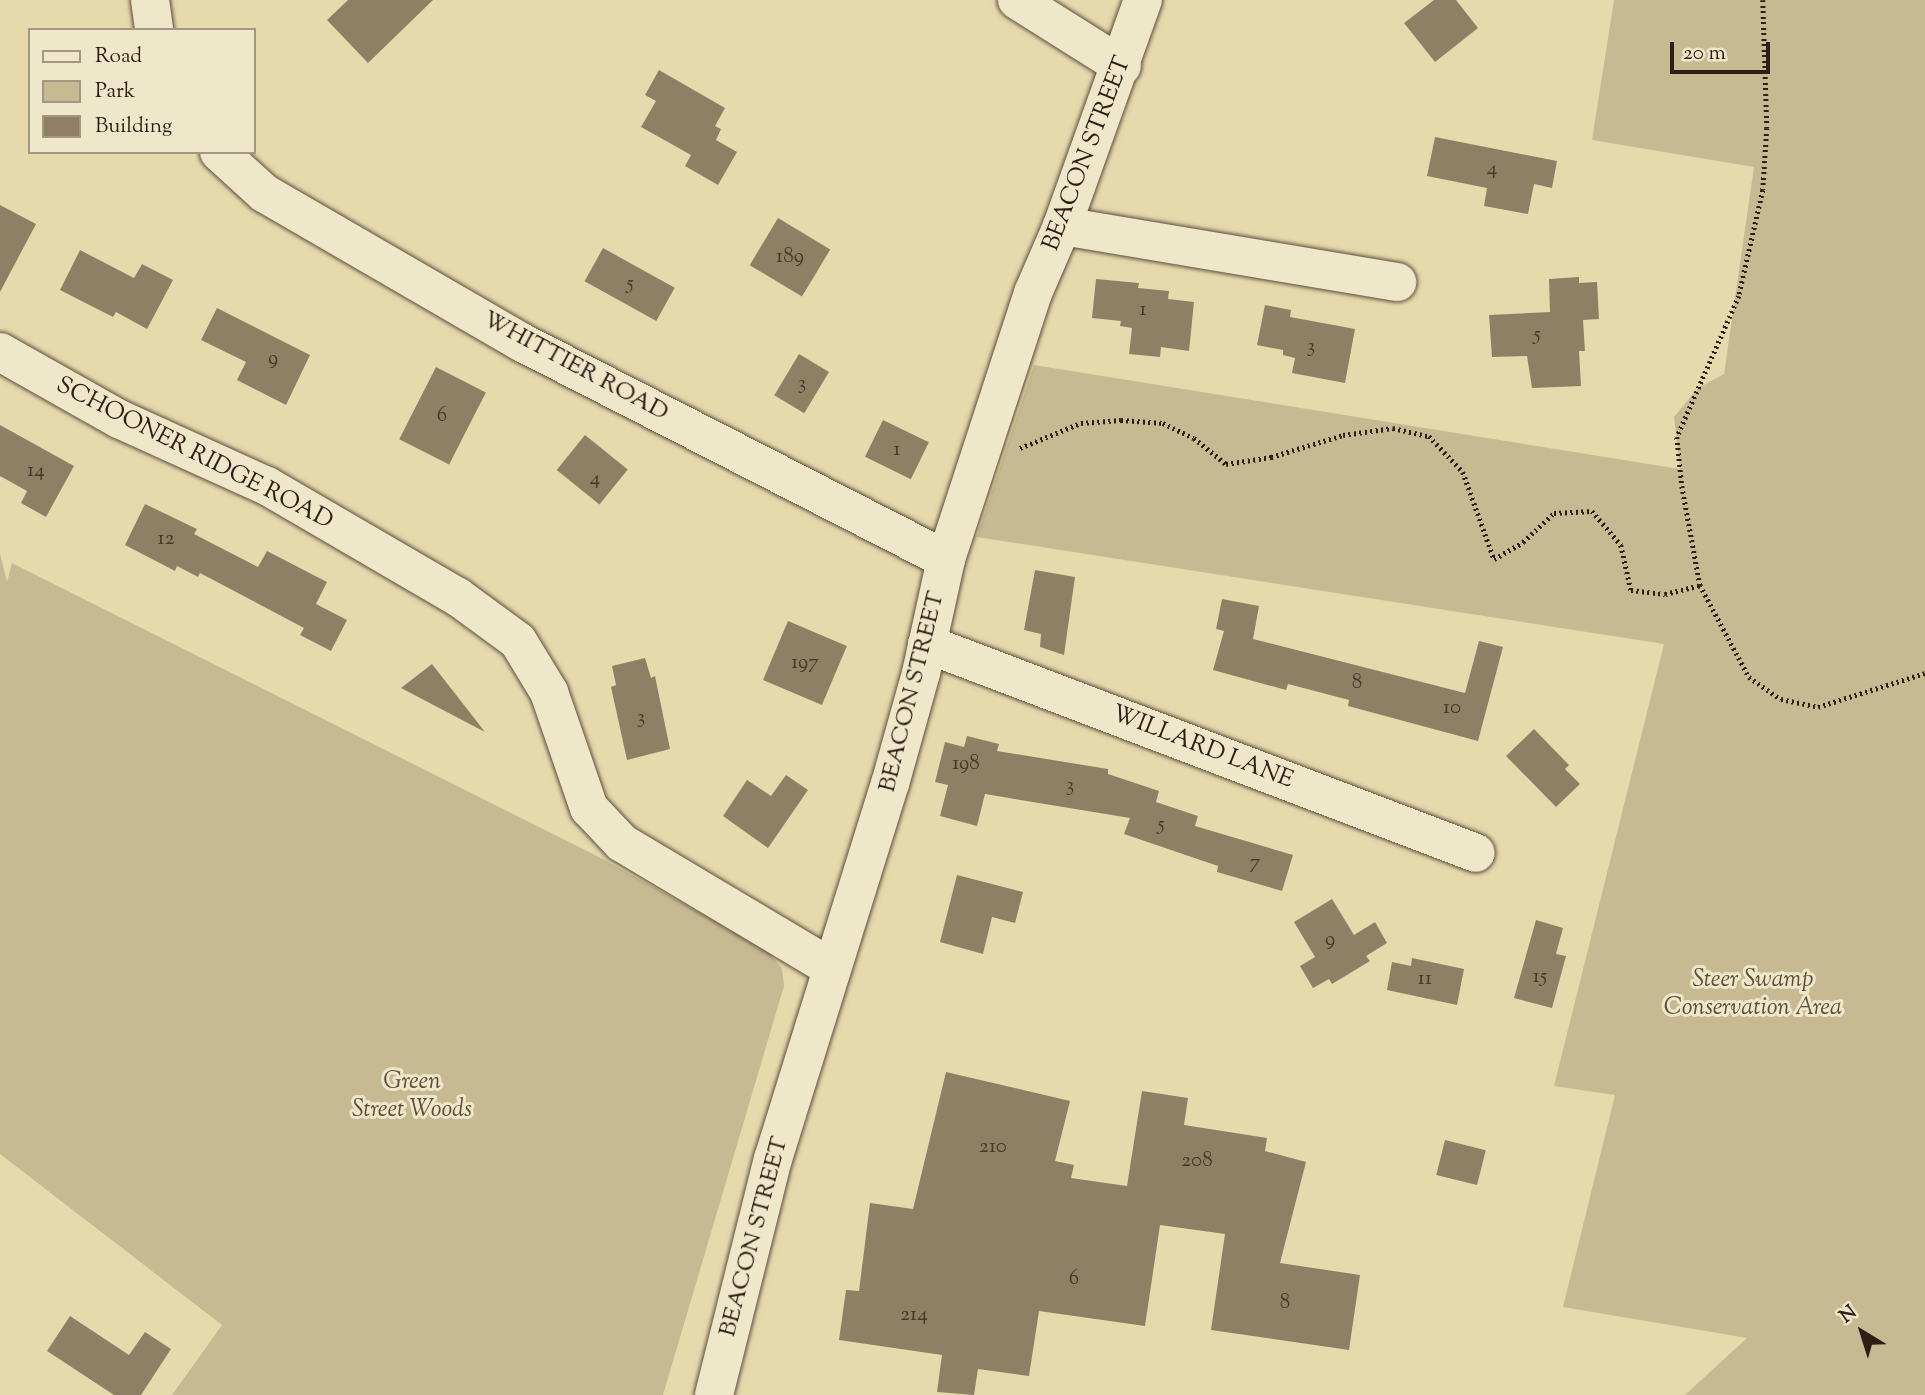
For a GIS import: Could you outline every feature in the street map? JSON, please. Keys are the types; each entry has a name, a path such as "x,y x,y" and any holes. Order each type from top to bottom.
{"street":[{"path":"150,0 155,28"},
{"path":"1017,0 1122,66"},
{"name":"BEACON STREET","path":"713,1395 773,1159 890,784 928,644 946,559 1033,293 1062,226 1122,66 1143,0"},
{"name":"WHITTIER ROAD","path":"221,154 264,193 523,343 946,559"},
{"path":"1062,226 1397,282"},
{"name":"SCHOONER RIDGE ROAD","path":"0,352 119,419 267,486 458,597 518,641 549,692 566,751 589,808 622,843 832,968"},
{"name":"WILLARD LANE","path":"928,644 1476,853"}],"path":[{"path":"1763,0 1767,128 1763,190 1739,296 1677,437 1700,584 1749,677 1781,699 1818,707 1925,673"},
{"path":"980,456 1000,459 1033,441 1081,423 1108,421 1163,423 1194,438 1226,464 1271,457 1343,435 1393,428 1429,436 1463,472 1494,559 1523,542 1554,513 1592,511 1621,545 1631,590 1665,594 1700,584"}],"green space":[{"name":"Steer Swamp Conservation Area","path":"1614,0 1925,0 1925,1395 1685,1395 1747,1338 1563,1307 1615,1095 1554,1086 1664,644 977,537 1034,365 1680,469 1674,417 1698,388 1724,374 1754,167 1592,140"},
{"name":"Green Street Woods","path":"0,553 7,582 12,563 599,857 767,950 782,969 784,986 663,1395 172,1395 222,1325 0,1154"}],"building":[{"path":"348,0 433,0 368,63 327,20"},
{"path":"1434,0 1456,0 1478,28 1435,62 1404,23"},
{"path":"659,70 725,108 715,126 721,129 716,140 737,152 718,185 685,166 691,155 641,127 656,101 645,95"},
{"path":"1435,137 1557,161 1552,188 1534,184 1528,214 1484,206 1487,188 1427,176"},
{"path":"0,205 36,224 0,292"},
{"path":"778,218 830,249 802,297 750,265"},
{"path":"603,248 675,288 656,321 585,281"},
{"path":"80,250 134,278 142,264 173,280 147,329 116,312 113,317 60,290"},
{"path":"1579,277 1579,283 1597,282 1599,319 1583,320 1585,351 1579,351 1581,386 1532,388 1527,356 1492,357 1489,315 1550,312 1549,279"},
{"path":"1096,279 1139,283 1138,288 1169,291 1168,299 1194,302 1189,351 1161,347 1160,357 1129,354 1132,328 1120,326 1121,321 1092,318"},
{"path":"1265,305 1291,310 1290,317 1355,329 1345,383 1292,373 1295,358 1283,355 1283,350 1257,345"},
{"path":"217,308 310,355 286,405 237,380 246,362 201,340"},
{"path":"799,354 829,372 804,413 774,395"},
{"path":"436,367 486,392 449,465 399,439"},
{"path":"883,420 929,442 911,479 865,457"},
{"path":"0,425 74,466 46,517 21,503 27,491 0,476"},
{"path":"585,435 628,470 599,505 557,470"},
{"path":"145,504 197,529 194,534 258,567 267,551 327,582 316,604 347,620 331,651 300,635 304,628 200,573 198,577 177,566 175,571 125,545"},
{"path":"1035,570 1075,577 1064,655 1040,647 1041,634 1024,630"},
{"path":"1222,599 1259,606 1253,639 1465,693 1479,641 1503,647 1478,741 1348,706 1349,700 1288,684 1286,690 1213,670 1224,631 1216,629"},
{"path":"788,621 847,646 822,705 763,680"},
{"path":"645,658 651,678 655,676 670,749 627,760 611,687 616,685 612,666"},
{"path":"432,664 485,732 401,688"},
{"path":"1534,729 1569,765 1565,769 1580,784 1556,807 1506,756"},
{"path":"967,736 999,744 997,751 1108,769 1108,774 1159,791 1156,802 1198,816 1195,826 1293,855 1282,891 1217,872 1218,866 1124,834 1130,818 985,794 977,826 940,816 948,785 935,782 945,742 964,747"},
{"path":"786,775 808,790 768,848 723,816 747,780 771,796"},
{"path":"957,875 1023,892 1015,923 992,917 983,954 940,942"},
{"path":"1332,899 1354,935 1375,922 1387,943 1366,956 1370,961 1332,984 1329,979 1313,988 1300,966 1315,957 1294,922"},
{"path":"1536,920 1563,928 1556,954 1566,956 1552,1008 1514,998"},
{"path":"1412,958 1464,969 1457,1005 1387,990 1392,962 1411,966"},
{"path":"946,1072 1070,1101 1055,1161 1074,1165 1071,1178 1127,1186 1142,1091 1188,1098 1184,1125 1267,1138 1265,1151 1306,1162 1280,1263 1360,1275 1349,1350 1211,1330 1225,1234 1160,1225 1145,1326 1039,1311 1029,1376 978,1369 974,1395 937,1392 942,1355 839,1340 846,1290 859,1291 870,1203 913,1209"},
{"path":"1445,1140 1486,1150 1477,1185 1436,1175"},
{"path":"70,1316 129,1355 145,1332 171,1349 141,1395 114,1395 47,1351"}]}
